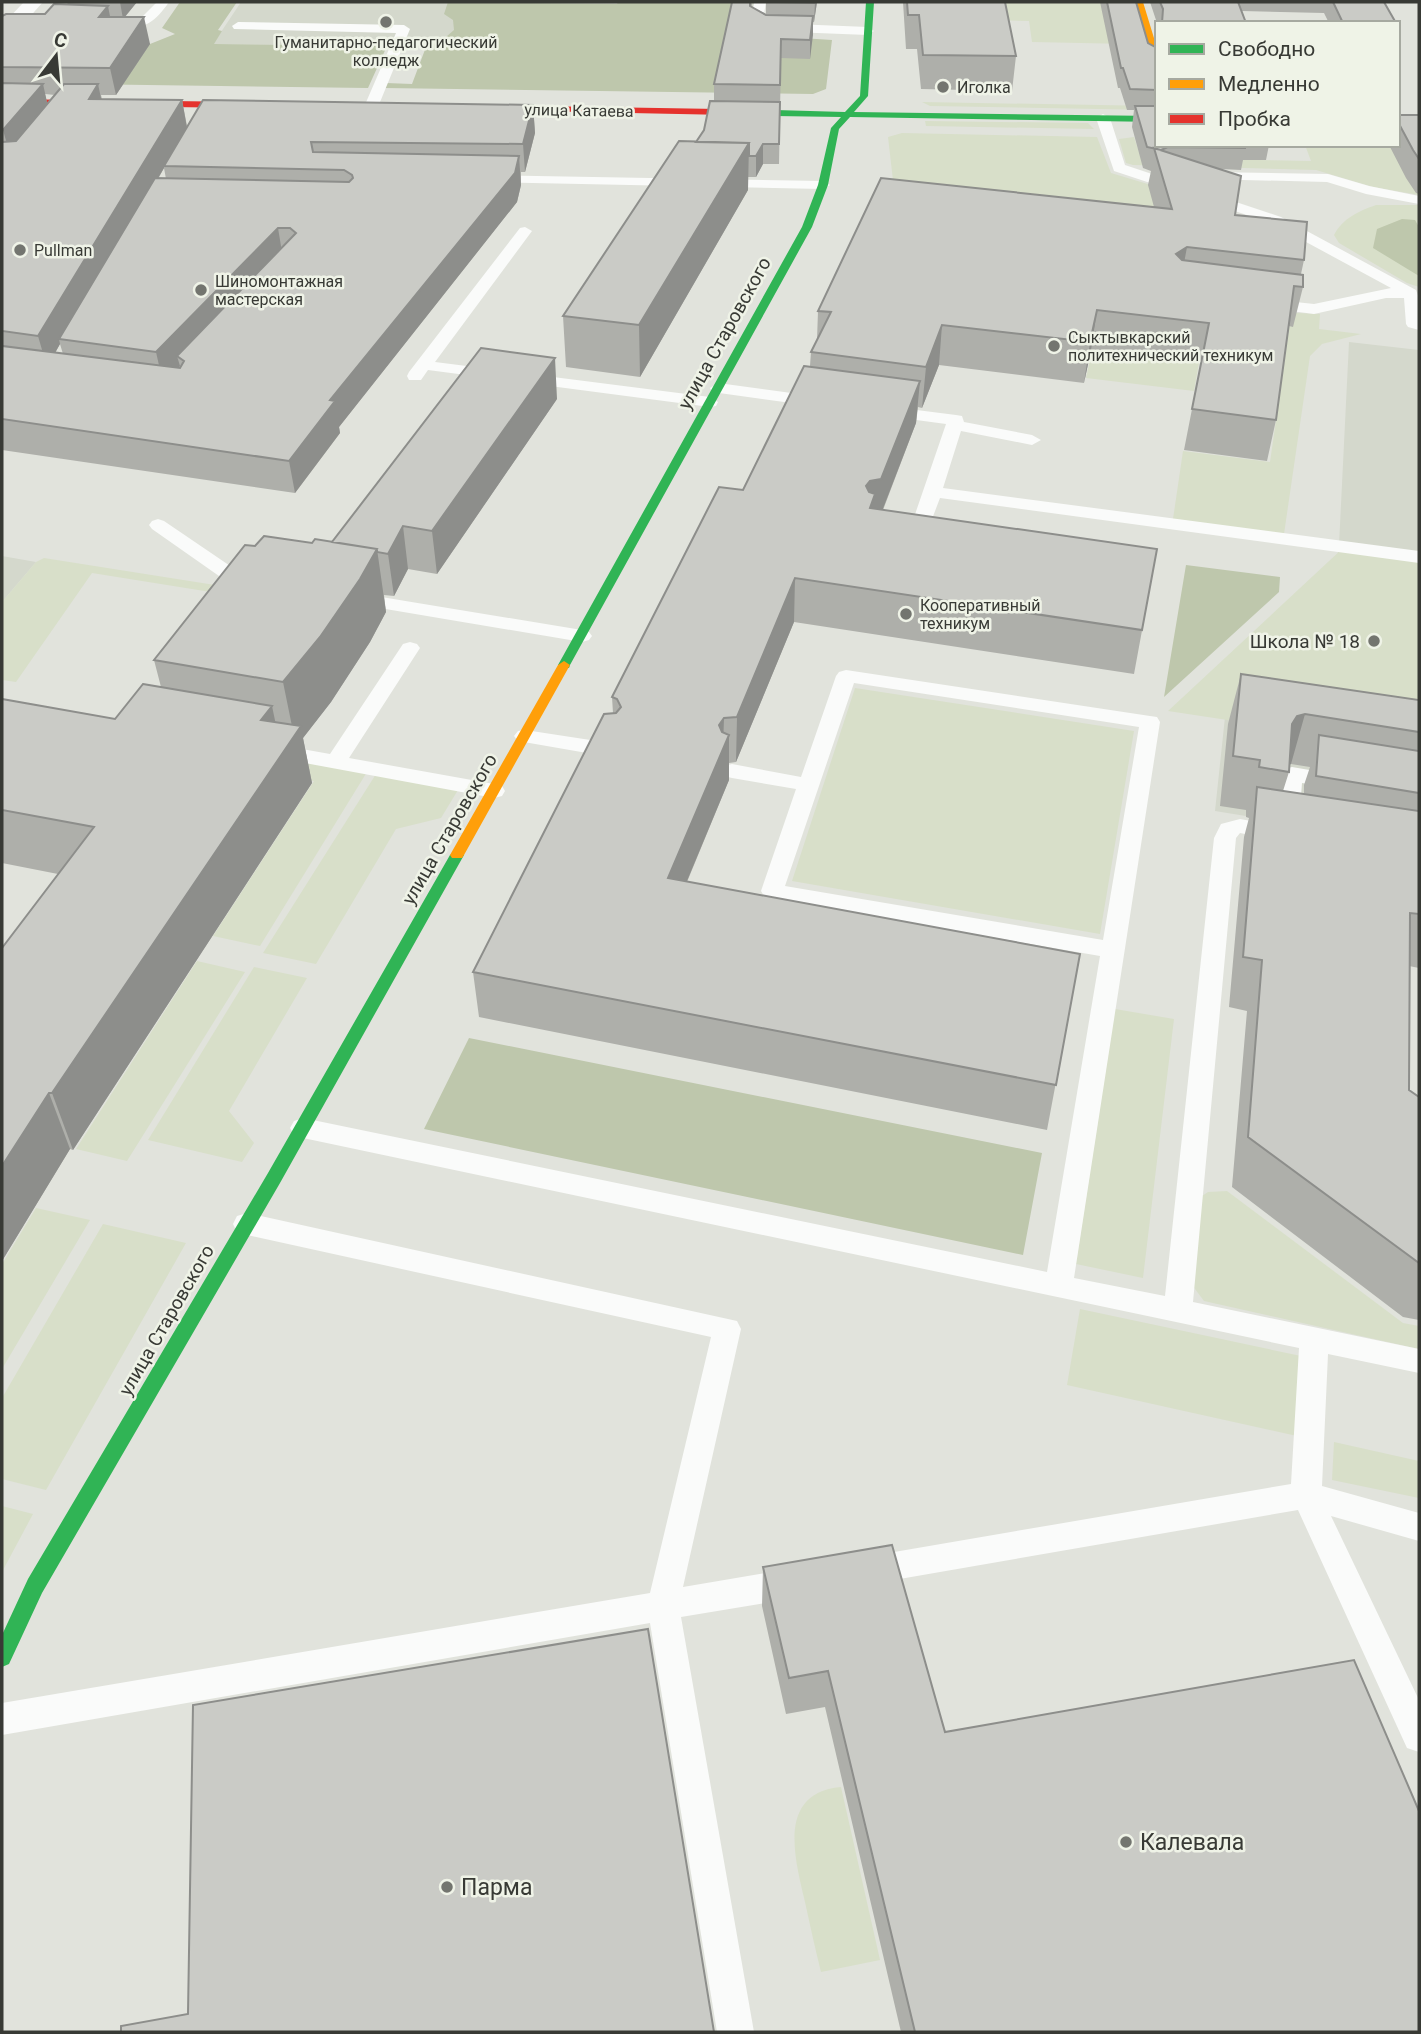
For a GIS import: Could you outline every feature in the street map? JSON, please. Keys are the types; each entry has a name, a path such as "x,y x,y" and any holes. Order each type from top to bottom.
{"street":[{"path":"6,30 34,2"},
{"name":"улица Старовского","path":"2,1657 35,1586 303,1128 582,636 807,227 823,186 835,128 864,96 870,2"},
{"path":"1139,2 1155,55"},
{"path":"2,102 265,105"},
{"name":"улица Катаева","path":"468,108 1155,119"}],"lane":[{"path":"98,25 143,25 163,2"},
{"path":"760,2 757,23 766,27 868,31"},
{"path":"6,30 35,24"},
{"path":"238,26 404,29 371,107"},
{"path":"54,118 67,103"},
{"path":"202,120 212,105"},
{"path":"1103,118 1119,168 1276,220 1415,293"},
{"path":"1139,175 1328,178 1366,190 1419,200"},
{"path":"470,178 823,186"},
{"path":"525,231 420,370 834,404"},
{"path":"1247,301 1314,309 1387,293 1415,293"},
{"path":"1415,293 1414,324 1419,325"},
{"path":"861,408 956,420 917,536 889,531"},
{"path":"955,425 1032,440"},
{"path":"933,492 1419,557"},
{"path":"158,525 236,579 276,586"},
{"path":"330,595 582,636"},
{"path":"335,761 410,648"},
{"path":"1059,1285 1150,722 846,676 772,891 1112,950"},
{"path":"525,736 610,750"},
{"path":"256,747 494,791"},
{"path":"732,771 810,785"},
{"path":"1178,1310 1225,838 1229,829 1240,826 1293,836 1292,774 1356,784"},
{"path":"303,1128 1419,1361"},
{"path":"247,1224 727,1329 663,1606 736,2032"},
{"path":"1314,1338 1306,1495 1419,1736"},
{"path":"2,1718 1306,1495 1419,1527"}],"shaded area":[{"name":"Гуманитарно-педагогический колледж","path":"241,2 766,2 764,13 536,48 213,44"},
{"name":"Школа № 18","path":"1349,342 1419,350 1419,844 1215,811 1225,717 1321,731 1339,545"},
{"path":"2,556 36,562 2,602"}],"green space":[{"path":"180,2 237,2 218,30 222,31 214,44 387,46 368,88 2,83 87,43 150,44 175,34 162,28"},
{"path":"448,2 749,2 753,35 832,40 826,89 813,94 384,88 386,83 412,84 426,47 439,43 454,30 453,20 444,14"},
{"path":"906,2 1119,2 1129,44 1032,42 1029,21 905,18"},
{"path":"922,102 1155,107 1152,110 930,106"},
{"path":"925,121 1088,123 1094,129 926,126"},
{"path":"902,133 1097,137 1111,173 1171,191 1195,219 894,189 888,137"},
{"path":"1134,137 1141,158 1311,161 1306,147 1400,147 1400,145 1419,142 1419,195 1373,187 1316,170 1133,165 1126,163 1119,139"},
{"path":"1376,205 1419,205 1419,287 1407,283 1339,243 1334,235 1352,216"},
{"path":"1402,219 1415,220 1419,227 1419,276 1373,248 1377,229"},
{"path":"1297,313 1320,314 1319,329 1361,334 1322,344 1310,356 1284,534 1173,519 1183,451 1270,462 1291,316"},
{"path":"1092,351 1199,363 1194,391 1086,378"},
{"path":"1343,548 1419,559 1419,749 1168,711"},
{"path":"44,558 279,595 273,602 92,573 16,682 2,680 2,602 36,562"},
{"path":"1186,565 1280,577 1279,592 1164,697"},
{"path":"855,688 1134,731 1100,934 792,881"},
{"path":"2,712 367,772 260,946 213,936 314,781 198,761"},
{"path":"376,774 458,790 441,818 396,829 316,964 263,953"},
{"path":"197,961 245,972 127,1161 76,1149"},
{"path":"254,967 307,978 229,1111 254,1143 242,1162 148,1140"},
{"path":"1115,1009 1174,1019 1143,1278 1076,1264"},
{"path":"469,1038 1042,1153 1023,1255 424,1129"},
{"path":"1227,1191 1403,1323 1419,1326 1419,1349 1204,1301 1192,1285 1202,1196 1208,1192"},
{"path":"36,1208 90,1220 2,1369 2,1264"},
{"path":"103,1224 186,1243 46,1490 2,1479 2,1398"},
{"path":"1080,1309 1301,1356 1297,1436 1067,1385"},
{"path":"1334,1442 1419,1461 1419,1498 1332,1480"},
{"path":"2,1506 33,1514 2,1572"},
{"path":"841,1787 880,1960 821,1972 797,1867 795,1831 798,1815 807,1801 820,1792"}],"building":[{"path":"732,2 750,2 750,6 766,15 813,16 810,40 781,39 780,85 714,84"},
{"path":"907,2 1005,2 1016,56 923,55 919,15 908,15"},
{"path":"1107,2 1136,2 1148,43 1155,47 1155,90 1130,89 1121,68"},
{"path":"1160,2 1238,2 1245,21 1162,21 1163,9"},
{"path":"1333,2 1384,2 1395,21 1342,21"},
{"path":"54,4 108,6 99,17 144,17 110,68 2,67 2,16 45,14"},
{"path":"2,83 43,84 3,130 2,130"},
{"path":"64,84 98,84 89,99 182,100 38,336 2,331 2,142 16,141"},
{"path":"203,100 533,105 523,144 311,142 313,152 519,156 515,173 330,400 335,401 289,461 2,419 2,346 180,368 184,361 177,356 296,233 290,228 278,228 156,352 59,339 155,178 349,182 353,178 344,170 164,166"},
{"path":"710,101 780,102 779,144 763,144 756,156 749,156 749,143 696,142 704,130"},
{"path":"1135,106 1155,106 1155,147 1168,147 1161,150 1147,147"},
{"path":"1400,115 1419,115 1419,159 1400,126"},
{"path":"679,141 749,143 639,325 563,316"},
{"path":"1168,147 1245,147 1245,148"},
{"name":"Сыктывкарский политехнический техникум","path":"1154,148 1241,176 1235,215 1307,222 1304,260 1187,247 1176,254 1182,260 1303,275 1303,287 1294,286 1276,420 1192,409 1209,323 1097,310 1090,342 942,325 926,367 811,352 831,312 818,311 881,178 1172,209"},
{"path":"481,348 555,358 432,531 403,526 388,554 377,552 377,549 332,542"},
{"path":"804,366 920,381 881,479 870,481 866,486 869,492 875,494 870,508 1157,549 1142,630 795,578 737,717 724,718 719,725 722,732 729,735 668,878 1080,954 1056,1085 473,972 604,714 616,713 621,707 617,699 612,697 719,487 743,490"},
{"path":"264,536 312,543 315,539 377,549 320,637 283,682 154,660 245,545 255,546"},
{"path":"1241,674 1419,700 1419,732 1305,714 1297,716 1292,724 1289,772 1259,767 1260,760 1233,756"},
{"path":"143,684 272,706 261,720 301,726 52,1093 49,1093 2,1166 2,948 94,827 2,810 2,699 115,719"},
{"path":"1319,735 1419,751 1419,793 1316,776"},
{"path":"1257,787 1419,811 1419,914 1410,913 1409,1090 1419,1097 1419,1263 1248,1137 1262,960 1243,957"},
{"name":"Калевала","path":"892,1545 945,1732 1354,1660 1419,1811 1419,2032 915,2032 828,1671 789,1678 763,1567"},
{"name":"Парма","path":"648,1629 714,2032 121,2032 121,2026 188,2014 193,1705"}],"traffic: fast":[{"path":"564,665 807,227 823,185 835,128 864,96 870,2"},
{"path":"775,113 1155,119"},
{"path":"2,1657 35,1586 274,1178 457,855"}],"traffic: slow":[{"path":"1139,2 1155,55"},
{"path":"457,855 564,665"}],"traffic: jam":[{"path":"2,102 252,105"},
{"path":"480,108 775,113"}],"place":[{"name":"Гуманитарно-педагогический колледж","path":"386,22"},
{"name":"Иголка","path":"943,87"},
{"name":"Pullman","path":"20,250"},
{"name":"Шиномонтажная мастерская","path":"201,290"},
{"name":"Сыктывкарский политехнический техникум","path":"1054,346"},
{"name":"Кооперативный техникум","path":"906,614"},
{"name":"Школа № 18","path":"1374,641"},
{"name":"Калевала","path":"1126,1842"},
{"name":"Парма","path":"447,1887"}]}
